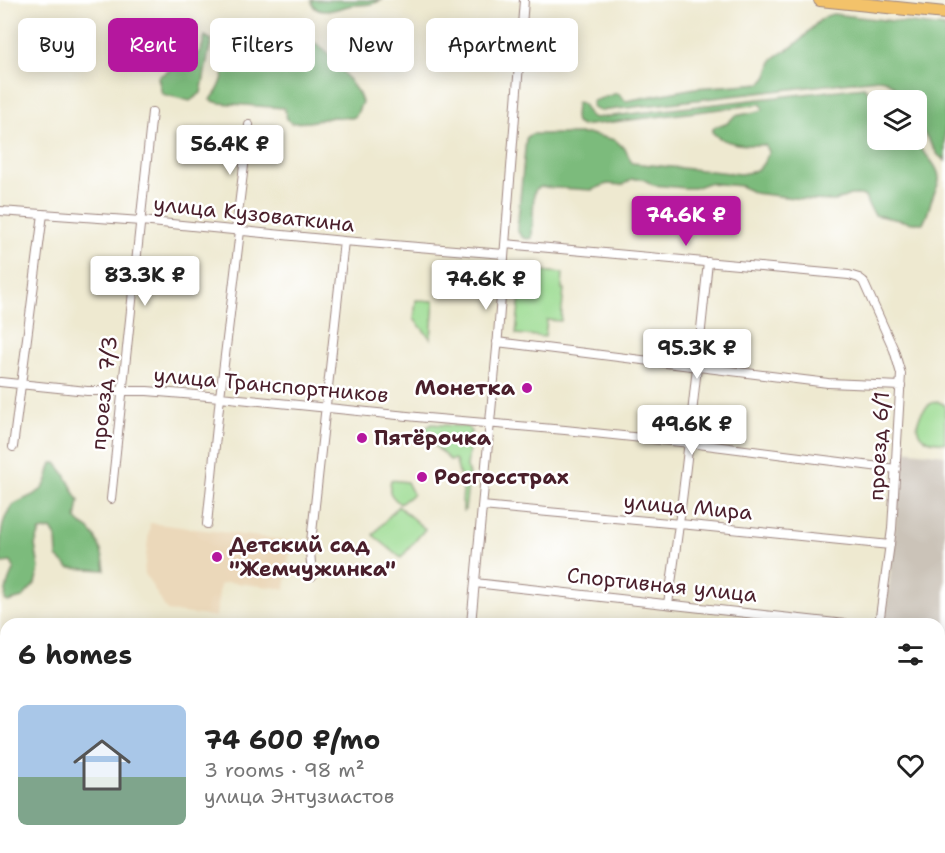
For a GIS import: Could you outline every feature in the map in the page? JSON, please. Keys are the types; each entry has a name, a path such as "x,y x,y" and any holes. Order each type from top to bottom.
{"highway":[{"path":"820,0 945,13"}],"street":[{"path":"472,618 497,342 524,0"},
{"name":"проезд 7/3","path":"111,499 152,112"},
{"path":"207,524 249,125"},
{"name":"улица Кузоваткина","path":"0,211 141,220 344,241 504,254"},
{"path":"13,447 43,214"},
{"path":"312,576 309,551 344,241"},
{"path":"505,244 708,262 690,443 668,604"},
{"name":"проезд 6/1","path":"708,262 849,274 863,281 897,358 901,374 894,505 880,618"},
{"path":"497,342 828,383 901,386"},
{"name":"улица Транспортников","path":"0,382 87,392 147,391 220,397 326,409 565,430 896,469"},
{"name":"улица Мира","path":"482,506 890,545"},
{"name":"Спортивная улица","path":"475,583 792,618"}],"shaded area":[{"path":"903,450 945,455 945,618 886,618"},
{"name":"Детский сад \"Жемчужинка\"","path":"150,523 291,541 285,589 228,582 220,585 216,617 167,611 144,572"}],"green space":[{"path":"311,0 381,0 370,4 323,11 317,10"},
{"path":"833,14 945,27 945,161 938,155 927,138 927,90 896,90 887,81 878,79 600,111 593,108 593,101 617,93 626,101 695,88 762,83 773,59 795,44 827,16"},
{"path":"205,36 210,39 210,47 201,93 190,101 162,94 158,77 166,72 198,72 198,53 201,51"},
{"path":"315,43 327,52 327,72 343,72 362,102 356,116 352,118 333,117 291,123 287,119 284,108 219,103 210,100 222,80 224,72 315,72"},
{"path":"864,87 867,90 867,150 921,150 936,168 939,182 923,223 875,215 865,197 861,195 850,195 835,201 810,200 754,193 741,186 708,183 694,188 685,188 653,185 643,179 632,179 623,185 607,184 592,190 541,187 534,193 532,238 522,237 517,229 526,139 532,134 590,134 615,140 625,149 632,163 740,174 759,168 769,151 765,145 730,142 717,137 712,132 714,127 726,124 735,116 760,111 763,109 761,104 581,126 576,123 576,103 583,104 590,116 595,118"},
{"path":"527,270 563,273 561,321 547,320 545,337 516,334 521,286 526,286"},
{"path":"416,300 434,301 431,339 414,319"},
{"path":"937,401 945,405 945,443 925,439 918,430 922,412 931,403"},
{"path":"432,424 468,427 471,432 467,467 469,476 465,510 463,511 463,490 456,461 454,459 451,461 435,446 426,433 426,428"},
{"path":"52,463 56,463 64,473 79,501 76,519 89,530 96,540 105,570 69,568 57,557 56,537 51,529 40,531 35,545 39,568 35,584 22,598 8,602 5,600 6,591 14,568 11,562 2,563 0,561 3,523 13,505 42,489"},
{"path":"391,480 407,482 413,494 400,504 391,494"},
{"path":"398,506 425,529 401,558 373,535"}],"place":[{"name":"Монетка","path":"527,388"},
{"name":"Пятёрочка","path":"362,438"},
{"name":"Росгосстрах","path":"422,477"},
{"name":"Детский сад \"Жемчужинка\"","path":"217,557"}]}
